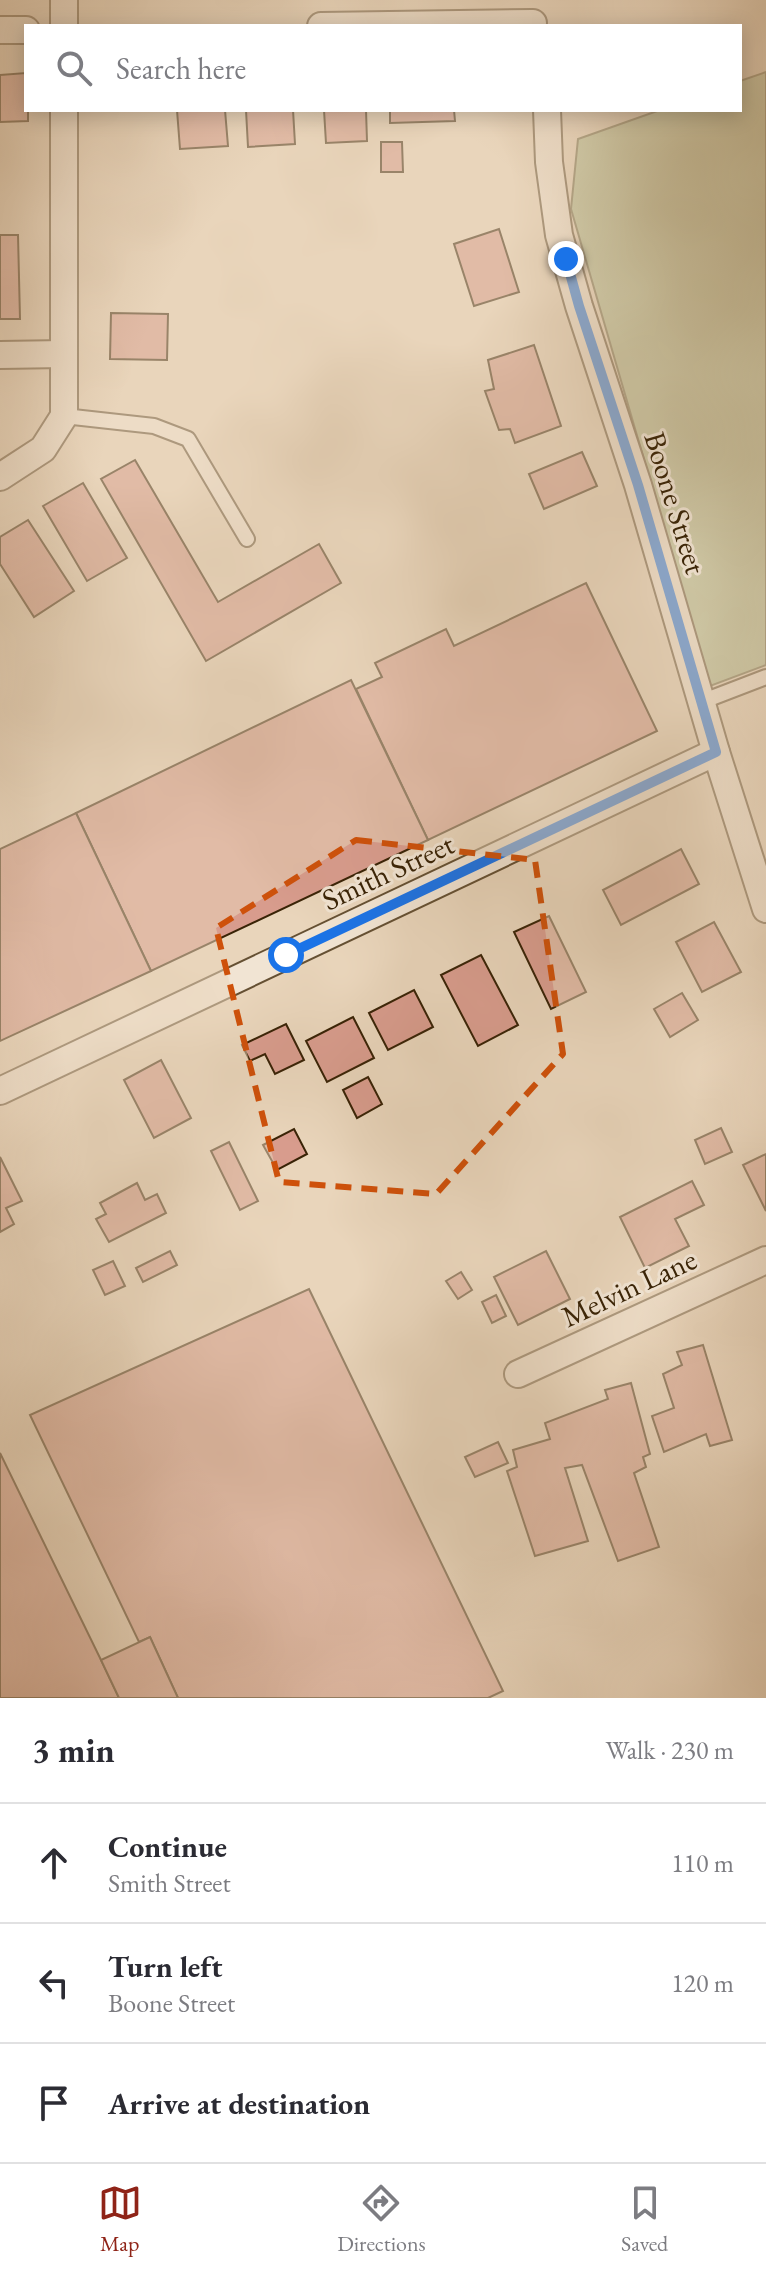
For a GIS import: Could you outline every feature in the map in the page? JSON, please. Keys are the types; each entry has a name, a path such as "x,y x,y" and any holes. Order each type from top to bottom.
{"street":[{"path":"64,0 64,24"},
{"path":"363,24 531,16"},
{"path":"0,30 24,30"},
{"path":"0,477 43,449 64,416 64,112"},
{"name":"Boone Street","path":"547,112 549,162 559,235 766,909"},
{"path":"0,355 64,354"},
{"name":"Smith Street","path":"0,1091 716,752"},
{"name":"Melvin Lane","path":"518,1374 766,1260"}],"lane":[{"path":"64,416 154,426 188,439 247,539"},
{"path":"701,702 766,677"}],"highlighted area":[{"path":"356,840 535,860 563,1054 436,1194 279,1182 216,928"}],"green space":[{"path":"766,72 766,665 710,686 571,209 578,139 654,112 742,112 742,80"}],"building":[{"path":"24,73 24,112 28,112 28,121 0,122 0,75"},
{"path":"177,112 225,112 228,146 180,149"},
{"path":"246,112 293,112 295,144 248,147"},
{"path":"324,112 366,112 367,141 326,143"},
{"path":"390,112 454,112 455,121 390,123"},
{"path":"381,142 402,142 403,172 381,172"},
{"path":"499,229 519,292 474,306 454,244"},
{"path":"0,235 18,235 20,319 0,319"},
{"path":"111,313 168,314 167,360 110,359"},
{"path":"534,345 561,426 515,443 510,429 499,430 485,391 494,389 488,360"},
{"path":"582,452 597,486 544,509 529,474"},
{"path":"135,460 218,602 319,544 341,583 206,661 101,479"},
{"path":"83,483 127,558 87,581 43,506"},
{"path":"28,520 74,591 34,617 0,564 0,537"},
{"path":"586,583 657,731 428,840 356,689 382,677 375,663 446,629 454,646"},
{"path":"351,680 428,840 151,971 76,813"},
{"path":"76,813 151,971 0,1041 0,849"},
{"path":"681,849 699,884 621,925 603,890"},
{"path":"549,916 586,992 551,1009 514,932"},
{"path":"714,922 741,972 702,992 676,942"},
{"path":"481,955 518,1025 478,1046 441,975"},
{"path":"414,990 433,1027 388,1050 369,1013"},
{"path":"682,993 698,1020 670,1037 654,1009"},
{"path":"353,1017 374,1058 327,1082 306,1041"},
{"path":"286,1024 304,1060 275,1074 265,1054 250,1061 242,1045"},
{"path":"161,1060 191,1118 154,1138 124,1080"},
{"path":"368,1077 382,1104 357,1118 343,1090"},
{"path":"721,1128 732,1152 705,1164 695,1140"},
{"path":"294,1129 307,1154 277,1170 263,1145"},
{"path":"229,1142 258,1201 240,1210 211,1151"},
{"path":"766,1154 766,1211 743,1165"},
{"path":"0,1157 22,1201 6,1208 14,1224 0,1232"},
{"path":"692,1181 704,1205 675,1219 689,1246 645,1268 620,1217"},
{"path":"137,1183 145,1200 157,1194 166,1213 109,1242 96,1219 106,1214 100,1203"},
{"path":"170,1251 177,1265 143,1282 136,1268"},
{"path":"546,1251 570,1299 518,1325 494,1277"},
{"path":"113,1261 125,1286 105,1295 93,1270"},
{"path":"461,1272 472,1290 458,1299 446,1281"},
{"path":"309,1289 503,1691 488,1698 178,1698 150,1637 139,1642 30,1415"},
{"path":"496,1295 506,1316 492,1323 482,1302"},
{"path":"703,1345 732,1440 710,1446 706,1434 664,1452 652,1416 674,1408 663,1374 682,1365 677,1352"},
{"path":"631,1383 650,1454 643,1457 646,1467 634,1473 659,1547 618,1561 582,1465 565,1468 588,1541 535,1556 507,1471 517,1467 513,1450 550,1439 545,1423 608,1399 605,1390"},
{"path":"498,1442 508,1463 475,1477 465,1457"},
{"path":"0,1453 101,1660 119,1698 0,1698"},
{"path":"150,1637 178,1698 119,1698 101,1660"}],"route":[{"path":"286,955 716,752 638,485 566,259"}]}
